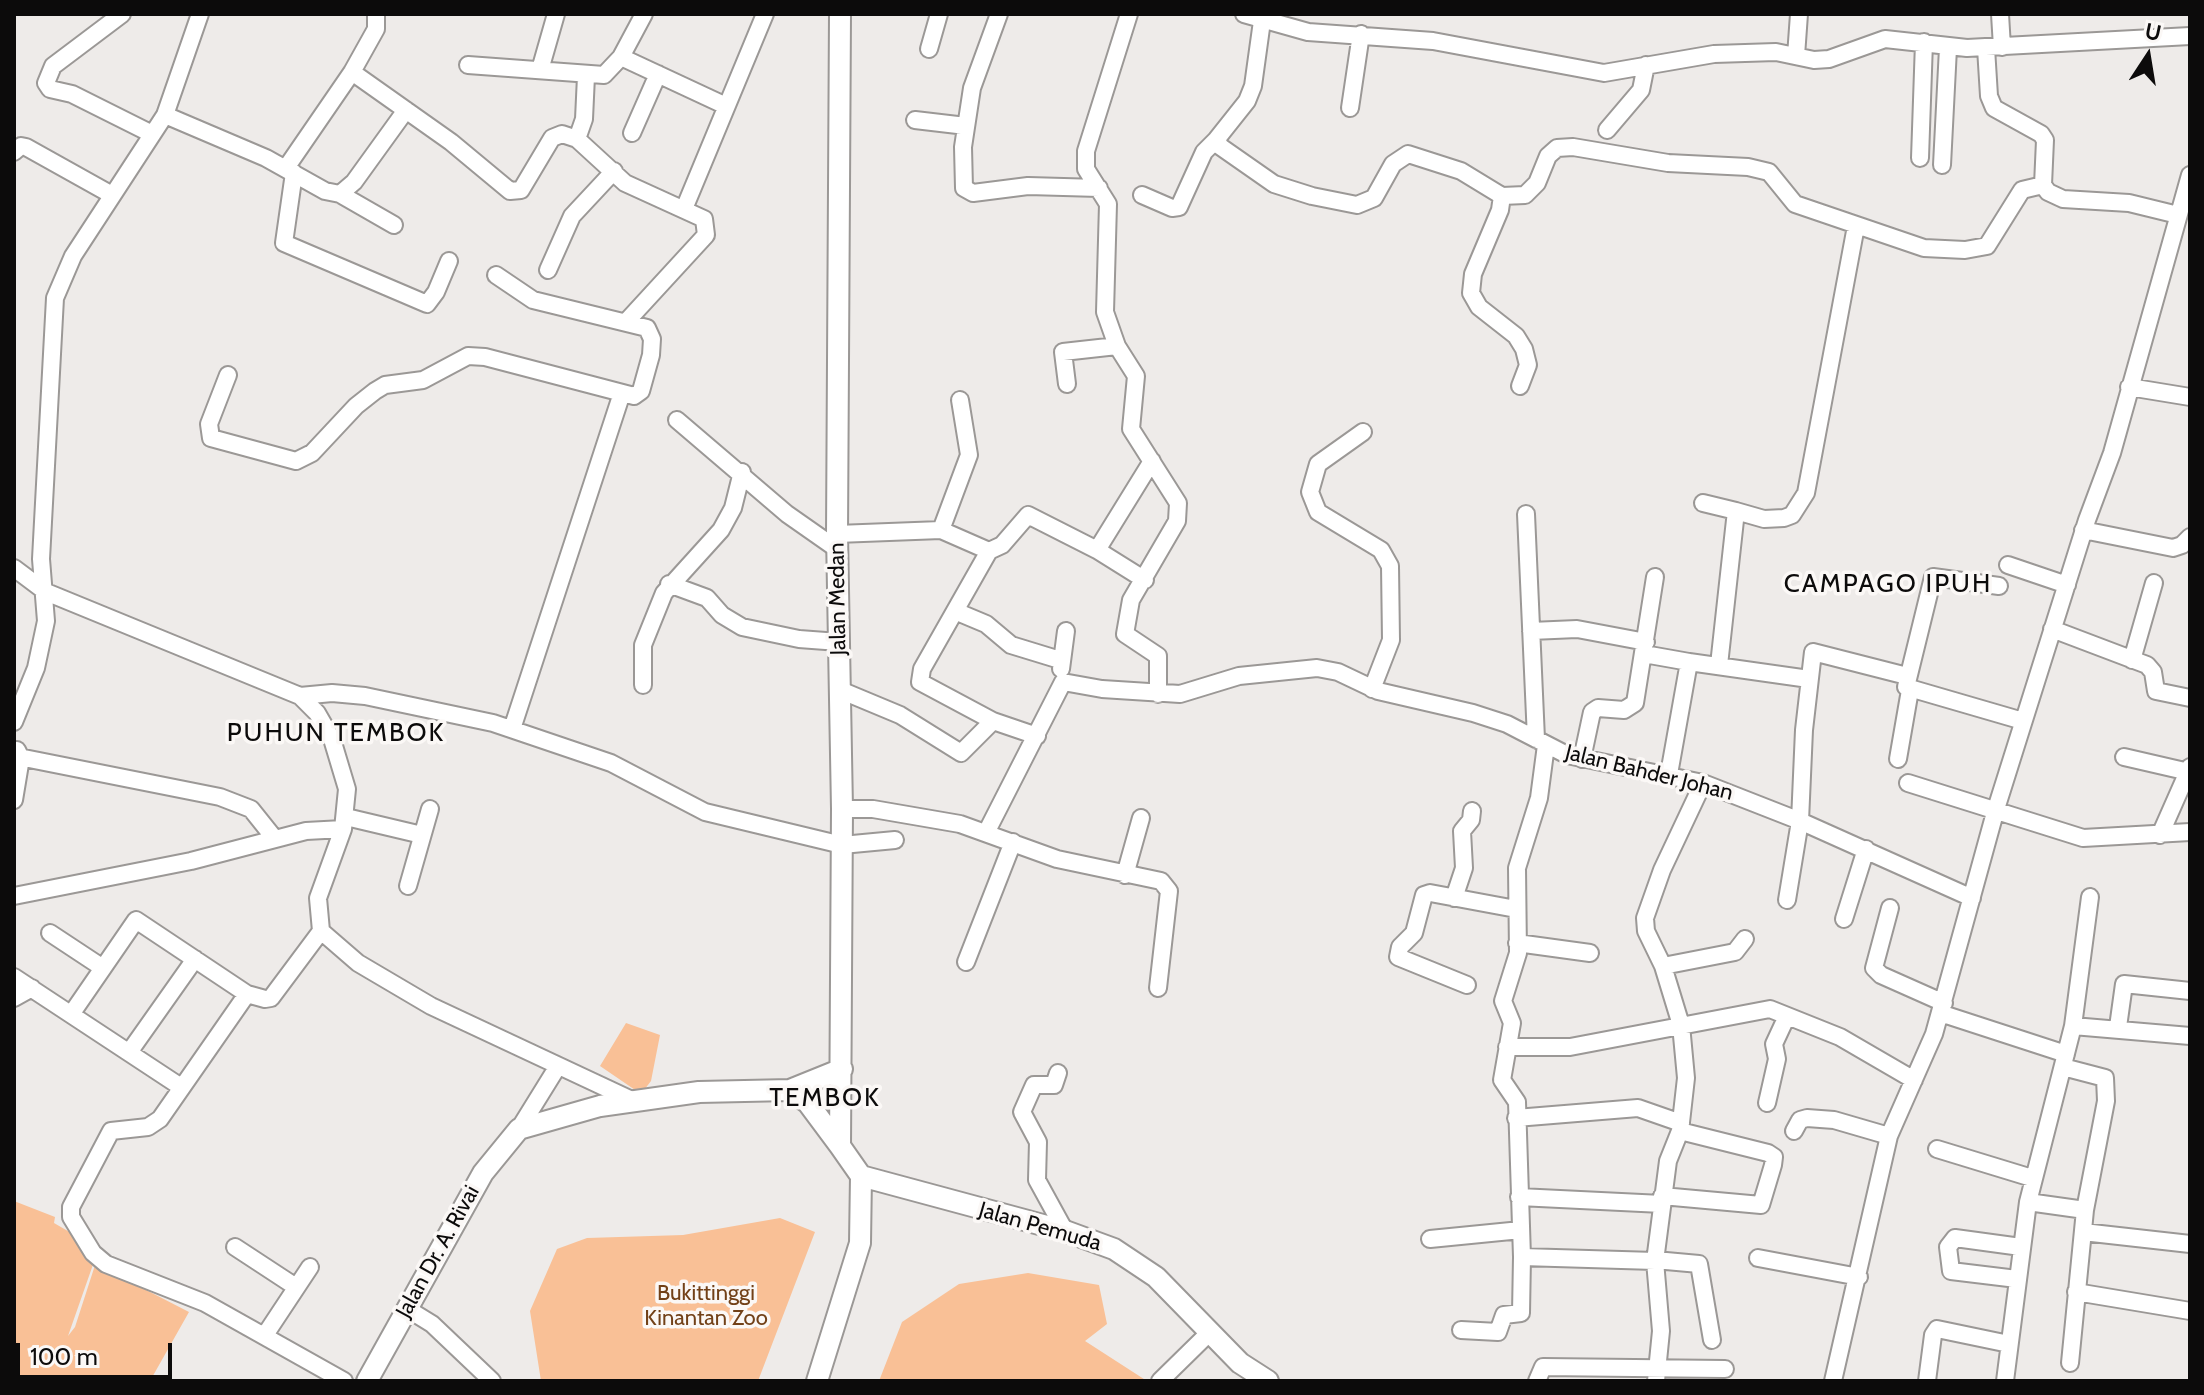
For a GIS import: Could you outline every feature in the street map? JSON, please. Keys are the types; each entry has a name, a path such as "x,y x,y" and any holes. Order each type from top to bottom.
{"main road":[{"name":"Jalan Medan","path":"840,14 837,542 842,809 840,1146"},
{"path":"519,1129 569,1112 699,1092 790,1090 842,1069"},
{"path":"790,1090 808,1103 861,1176 863,1226 860,1243 817,1381"},
{"name":"Jalan Dr. A. Rivai","path":"367,1381 483,1173 519,1129"},
{"name":"Jalan Pemuda","path":"861,1176 1065,1231 1114,1249 1143,1267 1240,1363 1268,1381"}],"street":[{"path":"122,14 53,66 46,83 50,89 72,94 152,134"},
{"path":"14,722 36,668 46,621 41,559 55,298 73,256 165,115 200,14"},
{"path":"376,14 376,29 290,170 284,243 427,304 436,292 449,261"},
{"path":"540,70 556,14"},
{"path":"468,65 604,75 621,57 644,14"},
{"path":"684,209 724,105 765,14"},
{"path":"929,49 939,14"},
{"path":"999,14 972,88 966,126 964,188 967,192 1028,186 1099,188"},
{"path":"1129,14 1086,151 1086,169 1108,204 1105,312 1117,346 1136,376 1131,429 1175,497 1179,512 1145,580 1131,600 1125,634 1158,656 1158,694"},
{"path":"1244,14 1262,21 1296,22 1361,34 1433,41 1604,73 1714,54 1776,52 1829,59 1885,39 1924,42 1948,48 1994,48 2190,36"},
{"path":"1796,56 1799,14"},
{"path":"2000,14 1989,96 1994,108 2037,131 2045,140 2043,185 2052,196 2129,203 2178,215"},
{"path":"1142,195 1172,208 1179,207 1204,152 1247,101 1253,86 1262,21"},
{"path":"1350,108 1361,34"},
{"path":"1920,158 1924,42"},
{"path":"1942,165 1948,48"},
{"path":"621,57 724,105"},
{"path":"1607,130 1641,90 1646,65"},
{"path":"352,72 515,193 521,190 552,138 562,134 577,139 625,183 704,219 706,235 626,322"},
{"path":"632,133 658,74"},
{"path":"577,139 584,119 586,76"},
{"path":"340,194 354,182 406,110"},
{"path":"165,115 290,170 325,191 340,194 394,225"},
{"path":"915,120 966,126"},
{"path":"1216,140 1274,184 1357,205 1374,198 1393,164 1408,154 1461,171 1502,196 1525,195 1537,183 1548,156 1557,148 1573,147 1668,163 1748,167 1769,172 1795,204 1924,248 1965,250 1987,246 2022,190 2043,185"},
{"path":"14,152 21,146 26,147 112,195"},
{"path":"548,270 572,216 614,171"},
{"path":"1833,1381 1889,1136 1942,1008 1996,809 2083,530 2112,453 2190,175"},
{"path":"1502,196 1500,210 1473,274 1471,293 1479,307 1516,336 1524,349 1528,365 1520,386"},
{"path":"1703,503 1764,519 1784,518 1792,515 1806,493 1856,226"},
{"path":"228,375 209,424 211,438 296,461 312,453 356,406 375,391 385,385 423,380 468,356 485,357 634,396 641,391 652,339 647,328 533,300 496,275"},
{"path":"1067,384 1063,352 1117,346"},
{"path":"2129,387 2190,397"},
{"path":"512,729 622,393"},
{"path":"941,530 969,455 960,400"},
{"path":"677,420 742,472 787,514 837,542 941,530 989,551"},
{"path":"1363,432 1328,453 1318,464 1310,492 1318,512 1381,550 1390,566 1391,640 1372,689"},
{"path":"1097,550 1152,461"},
{"path":"643,685 643,645 669,584 721,530 733,508 742,472"},
{"path":"1719,665 1736,511"},
{"path":"1461,1330 1498,1332 1504,1315 1521,1313 1517,1102 1502,1080 1512,1018 1503,1001 1518,953 1512,909 1517,868 1539,798 1541,742 1531,631 1526,514"},
{"path":"1037,736 993,721 920,682 922,669 989,551 1002,545 1028,515 1097,550 1145,580"},
{"path":"2083,530 2173,548 2190,537"},
{"path":"2008,565 2067,585"},
{"path":"14,568 46,592 300,696 317,713 332,739 347,789 344,823 318,898 321,931 271,998 247,994 136,920 72,1013"},
{"path":"1582,759 1592,712 1598,708 1624,710 1635,703 1655,577"},
{"path":"1898,759 1908,683 1933,577 1999,586"},
{"path":"2132,660 2154,583"},
{"path":"669,584 707,598 722,615 742,627 799,639 839,642"},
{"path":"955,611 986,624 1011,645 1060,660"},
{"path":"1531,631 1577,629 1689,662 1809,679"},
{"path":"2052,629 2132,660 2153,672 2156,691 2190,698"},
{"path":"987,831 1063,682 1060,660 1066,631"},
{"path":"1787,900 1800,821 1813,652 2023,721"},
{"path":"1669,774 1689,662"},
{"name":"Jalan Bahder Johan","path":"1063,682 1180,694 1239,676 1317,668 1338,672 1372,689 1473,713 1582,759 1703,783 1866,849 1972,898"},
{"path":"840,690 900,715 961,753 993,721"},
{"path":"300,696 332,693 365,696 512,729 611,763 705,812 842,845 895,840"},
{"path":"14,796 16,753 220,797 251,809 275,839"},
{"path":"2124,757 2189,770 2160,835"},
{"path":"1657,1376 1661,1331 1655,1260 1668,1161 1680,1127 1686,1078 1681,1025 1663,966 1646,931 1645,918 1662,870 1703,783"},
{"path":"1908,783 2083,838 2190,832"},
{"path":"408,886 430,809"},
{"path":"842,809 897,812 987,831 1057,859 1161,881 1169,891 1158,988"},
{"path":"1454,898 1464,868 1462,831 1471,820 1472,811"},
{"path":"1125,875 1141,818"},
{"path":"14,896 191,861 344,823 422,835"},
{"path":"966,962 1013,842"},
{"path":"1844,919 1866,849"},
{"path":"1467,985 1398,957 1400,947 1414,933 1424,895 1512,909"},
{"path":"2005,1381 2032,1178 2073,1026 2090,897"},
{"path":"1890,908 1874,968 1881,975 1942,1008 2105,1078 2106,1101 2085,1210 2070,1363"},
{"path":"321,931 358,963 431,1006 636,1102"},
{"path":"50,933 103,968"},
{"path":"1663,966 1735,952 1745,939"},
{"path":"1517,943 1590,953"},
{"path":"130,1051 195,959"},
{"path":"14,977 181,1087"},
{"path":"2118,1027 2124,984 2190,991"},
{"path":"14,998 32,988"},
{"path":"247,994 154,1124 111,1131 71,1207 71,1217 88,1246 106,1264 205,1303 344,1381"},
{"path":"1507,1047 1570,1047 1763,1010 1840,1037 1914,1080"},
{"path":"1767,1103 1777,1059 1774,1044 1787,1016"},
{"path":"2073,1026 2118,1027 2190,1036"},
{"path":"519,1129 558,1066"},
{"path":"1058,1073 1054,1085 1034,1085 1022,1112 1038,1142 1037,1180 1065,1231"},
{"path":"1516,1118 1631,1108 1774,1157 1761,1205 1519,1197"},
{"path":"1794,1131 1800,1120 1821,1119 1889,1136"},
{"path":"1937,1149 2032,1178"},
{"path":"2028,1202 2085,1210"},
{"path":"1430,1239 1521,1230"},
{"path":"2083,1232 2190,1244"},
{"path":"2017,1279 1956,1273 1948,1267 1948,1247 1955,1238 2021,1247"},
{"path":"235,1247 296,1287"},
{"path":"1522,1257 1699,1264 1712,1340"},
{"path":"1758,1258 1859,1277"},
{"path":"265,1335 310,1267"},
{"path":"2076,1292 2190,1311"},
{"path":"406,1308 432,1324 492,1381"},
{"path":"1927,1381 1933,1335 1937,1329 2009,1344"},
{"path":"1160,1381 1211,1331"},
{"path":"1537,1381 1543,1367 1657,1376 1725,1369"}],"green space":[{"path":"626,1023 660,1035 651,1081 641,1094 600,1066"},
{"path":"14,1201 55,1217 54,1223 73,1234 96,1256 68,1336 75,1327 97,1259 115,1274 189,1312 150,1381 14,1381"},
{"name":"Bukittinggi Kinantan Zoo","path":"780,1218 815,1232 758,1381 541,1381 530,1311 557,1249 587,1238 683,1235"},
{"path":"1028,1273 1099,1285 1107,1324 1085,1341 1147,1381 879,1381 902,1322 959,1284"}],"district":[{"name":"CAMPAGO IPUH","path":"1888,584"},
{"name":"PUHUN TEMBOK","path":"336,733"},
{"name":"TEMBOK","path":"825,1098"}]}
